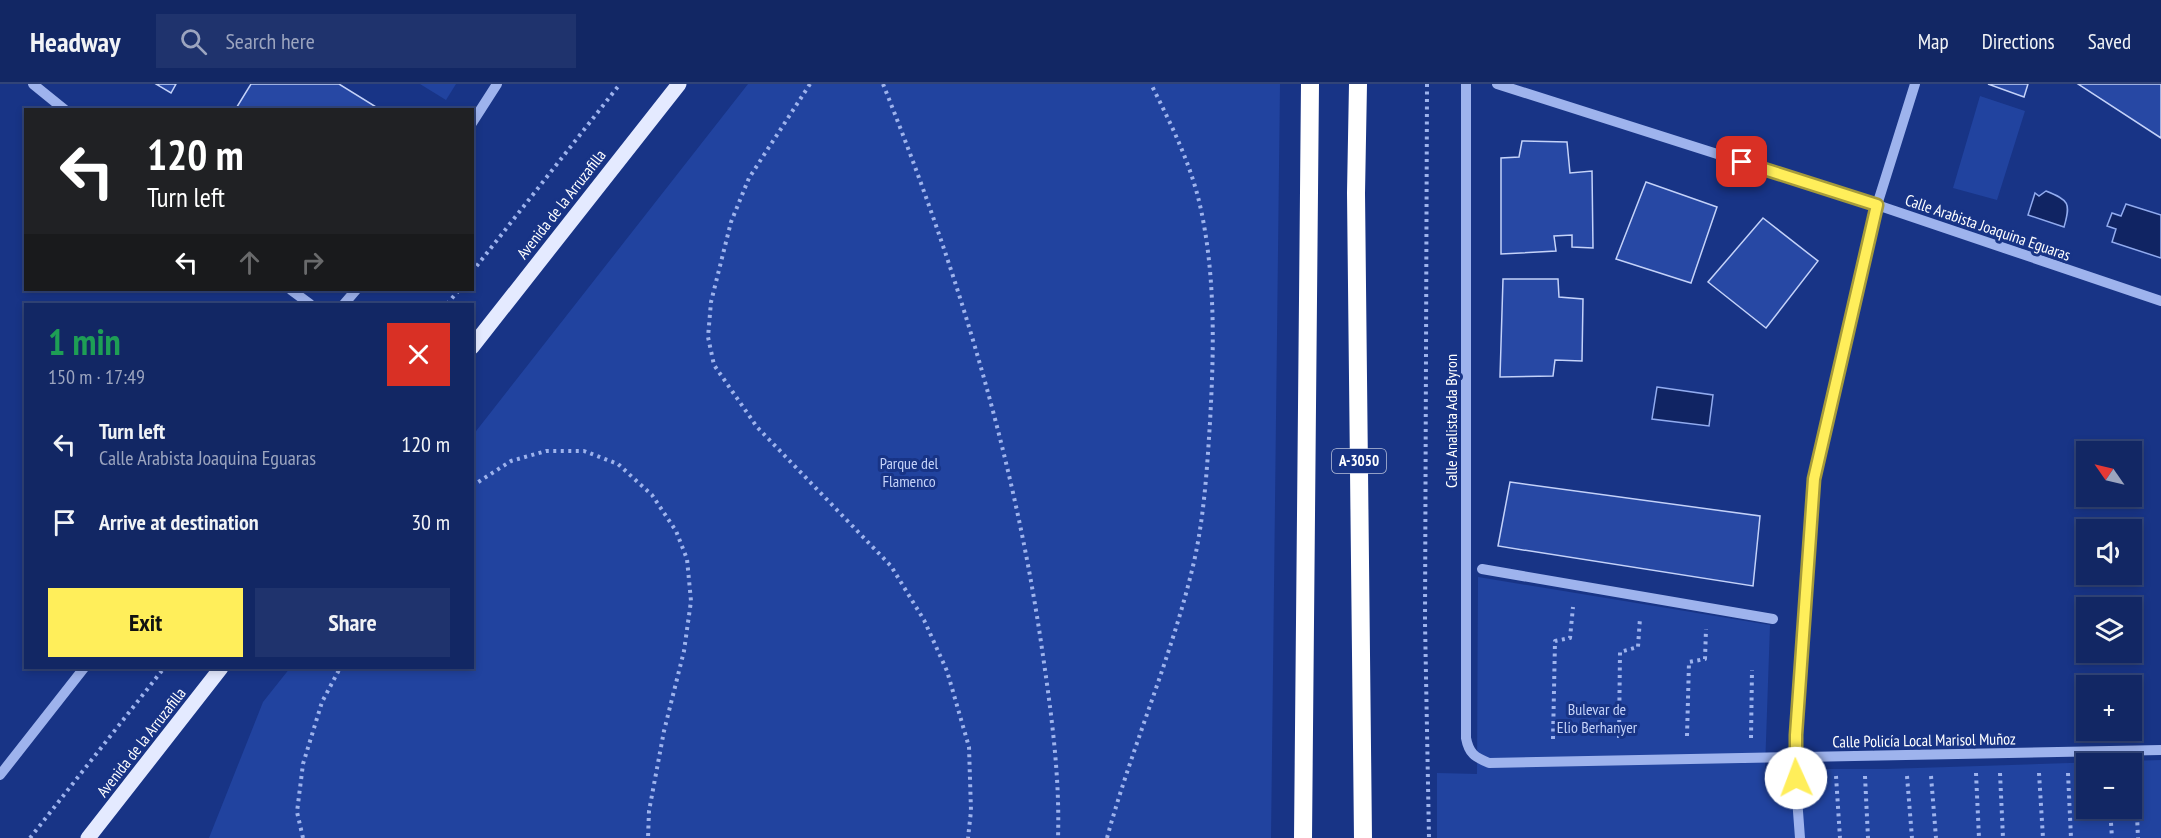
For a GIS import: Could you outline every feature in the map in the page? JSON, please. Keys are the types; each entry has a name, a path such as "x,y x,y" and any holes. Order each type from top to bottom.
{"highway":[{"path":"1302,838 1310,84"},
{"name":"A-3050","path":"1358,84 1356,193 1363,838"}],"main road":[{"name":"Avenida de la Arruzafilla","path":"474,344 679,84"},
{"name":"Avenida de la Arruzafilla","path":"88,838 221,669"}],"street":[{"path":"33,84 63,108"},
{"path":"474,120 497,84"},
{"name":"Calle Analista Ada Byron","path":"1466,84 1466,738 1472,756"},
{"name":"Calle Arabista Joaquina Eguaras","path":"1497,84 1877,205 2161,301"},
{"path":"1800,838 1794,758 1814,479 1877,205 1915,84"},
{"path":"292,291 309,303"},
{"path":"345,303 355,291"},
{"path":"1482,568 1773,619"},
{"path":"0,775 83,669"},
{"name":"Calle Policía Local Marisol Muñoz","path":"1472,756 1489,763 2161,750"}],"path":[{"path":"474,269 620,84"},
{"path":"810,84 749,178 731,222 711,302 708,337 714,365 757,427 891,566 924,620 947,671 969,747 971,811 968,838"},
{"path":"883,84 925,192 1001,435 1031,574 1048,691 1059,807 1058,838"},
{"path":"1107,838 1172,641 1193,565 1208,464 1213,369 1210,270 1199,201 1178,139 1151,84"},
{"path":"1427,84 1425,622 1429,838"},
{"path":"448,303 458,291"},
{"path":"474,485 511,461 546,451 584,451 618,464 652,495 676,531 687,559 691,601 684,651 664,731 649,811 648,838"},
{"path":"1553,739 1555,641 1570,638 1575,585"},
{"path":"1618,738 1620,652 1638,647 1641,596"},
{"path":"1687,736 1689,662 1705,659 1707,608"},
{"path":"30,838 163,669"},
{"path":"303,838 297,812 303,764 322,702 339,669"},
{"path":"1751,758 1752,670"},
{"path":"1864,756 1868,838"},
{"path":"2067,768 2071,838"},
{"path":"2038,769 2043,838"},
{"path":"1976,770 1979,838"},
{"path":"2000,770 2003,838"},
{"path":"1906,772 1912,838"},
{"path":"1931,772 1936,838"},
{"path":"1835,774 1840,838"},
{"path":"2111,819 2112,838"},
{"path":"2137,819 2138,838"}],"green space":[{"path":"420,84 456,84 446,100"},
{"name":"Parque del Flamenco","path":"748,84 1280,84 1271,838 209,838 263,702 289,669 474,669 474,434"},
{"path":"1980,96 2025,111 1997,200 1953,188"},
{"name":"Bulevar de Elio Berhanyer","path":"1478,577 1770,625 1765,769 1886,769 2076,763 2076,819 2142,819 2142,761 2161,760 2161,838 1437,838 1437,773 1477,774"}],"shaded area":[{"path":"2046,191 2060,197 2066,203 2067,213 2064,227 2028,215 2035,193 2039,196"},
{"path":"2126,204 2161,215 2161,258 2112,242 2116,229 2107,226 2112,213 2121,216"},
{"path":"1657,387 1713,395 1709,426 1652,419"}],"building":[{"path":"156,84 176,84 171,93"},
{"path":"251,84 339,84 378,108 236,108"},
{"path":"1988,84 2028,84 2024,97"},
{"path":"2078,84 2161,84 2161,138"},
{"path":"1522,141 1567,142 1570,173 1592,171 1593,248 1572,247 1572,235 1554,236 1556,251 1501,254 1501,158 1519,157"},
{"path":"1646,182 1717,207 1691,283 1616,259"},
{"path":"1763,218 1818,261 1766,328 1708,282"},
{"path":"1503,279 1558,279 1559,297 1583,299 1582,361 1555,360 1553,376 1500,377"},
{"path":"1510,482 1760,516 1753,586 1498,546"}],"route":[{"path":"1742,162 1877,205 1814,479 1794,758 1796,778"}]}
